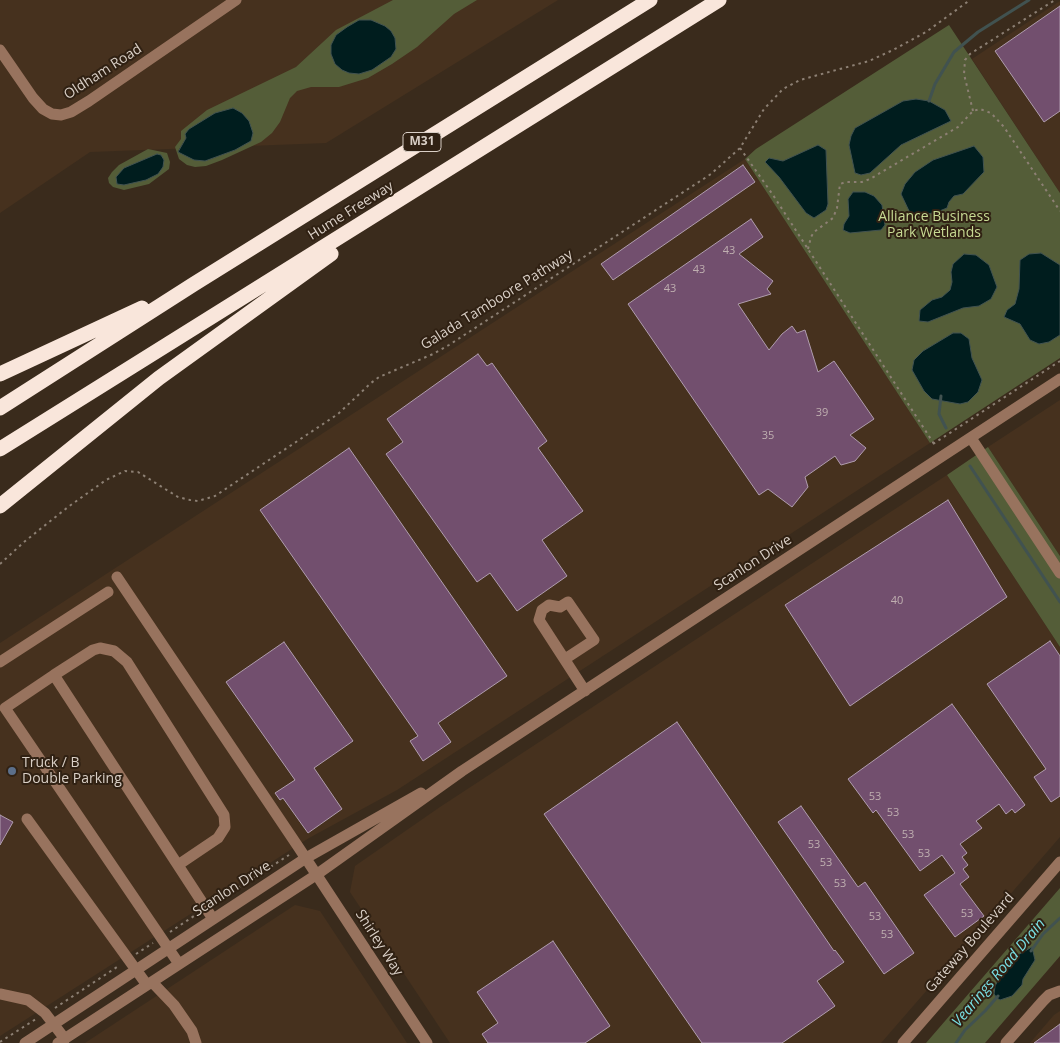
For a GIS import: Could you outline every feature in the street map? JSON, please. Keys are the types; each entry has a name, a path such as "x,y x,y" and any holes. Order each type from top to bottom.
{"highway":[{"name":"Hume Freeway","path":"0,408 194,284 650,0"},
{"name":"Hume Freeway","path":"0,449 719,0"},
{"path":"0,506 159,378 260,307 425,185"},
{"path":"0,374 194,284"}],"street":[{"name":"Oldham Road","path":"0,50 33,98 52,114 61,115 71,112 90,101 236,0"},
{"name":"Scanlon Drive","path":"62,1041 316,875 462,771 1060,380"},
{"path":"971,438 1060,573"},
{"name":"Shirley Way","path":"117,577 306,858 426,1043"},
{"path":"0,662 108,592"},
{"path":"565,659 594,640 568,602 560,607 549,605 542,610 539,620 585,691"},
{"path":"178,866 218,838 225,827 224,815 127,662 114,651 100,648 93,650 54,675 2,704 179,964"},
{"path":"54,675 213,919"},
{"name":"Scanlon Drive","path":"25,1043 306,858 462,771"},
{"path":"27,819 128,959 150,984 174,1005 192,1031 196,1043"},
{"name":"Gateway Boulevard","path":"903,1043 1060,862"},
{"path":"1006,1043 1043,1001 1050,995 1060,991"},
{"path":"0,994 28,1000 45,1013 54,1024 62,1041"}],"path":[{"name":"Galada Tamboore Pathway","path":"0,564 68,507 106,480 125,471 138,472 178,497 198,501 215,496 338,414 379,377 433,354 449,345 711,174 740,148 764,109 783,89 800,80 869,61 893,50 926,32 970,0"},
{"path":"973,111 964,74 965,60 970,54 1055,0"},
{"path":"808,250 811,236 814,232 834,218 838,208 840,184 862,182 870,179 958,127 973,111 980,109 988,111 1010,134 1060,211"},
{"path":"740,148 942,457"},
{"path":"933,444 1060,361"},
{"path":"0,1042 57,1007 289,855"}],"shaded area":[{"path":"0,0 558,0 326,143 90,152 0,213"},
{"path":"1060,1 1060,193 972,59"},
{"path":"745,159 930,443 397,790 309,838 0,1036 0,643"},
{"path":"1060,400 1060,556 988,447"},
{"path":"947,475 1060,647 1060,837 881,1043 450,1043 350,892 355,866 440,807"},
{"path":"295,905 320,911 407,1043 85,1043"},
{"path":"1060,1011 1060,1043 1030,1043 1054,1015"}],"green space":[{"path":"393,0 477,0 454,14 417,47 368,78 339,87 311,87 297,91 290,98 280,122 272,133 261,142 206,166 195,167 187,165 179,159 175,147 181,139 181,131 207,110 296,67 336,30","holes":["186,138 235,150 205,161 178,151"]},
{"name":"Alliance Business Park Wetlands","path":"949,25 1060,193 1060,358 930,443 745,159 756,149"},
{"path":"148,149 167,153 170,162 169,169 149,184 124,190 113,187 109,183 108,178 119,165"},
{"path":"988,447 1060,556 1060,647 947,475"},
{"path":"1060,888 1060,956 985,1043 926,1043"}],"water":[{"path":"359,20 371,20 385,26 395,38 396,49 391,57 372,70 359,74 349,73 335,64 331,54 331,45 336,35"},
{"path":"916,99 929,101 945,110 951,121 901,145 870,173 861,175 855,173 849,145 855,128 903,101"},
{"path":"233,108 242,113 249,121 253,133 251,141 235,150 205,161 194,160 178,152 189,129 215,113"},
{"path":"818,145 826,150 828,204 826,210 814,218 806,213 779,177 765,162 769,158 783,161"},
{"path":"974,146 983,157 984,172 963,194 954,196 947,208 937,212 918,216 910,213 901,194 905,184 915,172 933,160"},
{"path":"157,154 161,155 164,160 163,167 158,174 146,180 124,185 117,184 116,177 124,168"},
{"path":"853,192 865,192 874,196 882,205 885,225 881,230 850,233 843,230 849,216 848,199"},
{"path":"1041,253 1060,265 1060,335 1049,342 1039,344 1030,340 1020,324 1004,317 1007,310 1015,304 1019,289 1020,260 1029,254"},
{"path":"964,254 976,255 989,265 997,287 991,299 979,306 963,308 928,322 919,321 920,310 932,300 942,297 950,290 953,264"},
{"path":"953,333 961,333 969,339 972,358 982,380 978,392 968,402 960,404 932,399 924,391 912,370 914,360 923,351"},
{"path":"1032,947 1035,960 1023,979 1022,985 1012,996 1000,1000 994,994 995,986 1003,971 1012,963 1014,957"}],"building":[{"path":"1060,6 1060,111 1044,122 995,51"},
{"path":"743,165 755,182 613,280 601,264"},
{"path":"751,219 763,237 739,254 773,281 767,289 771,294 738,304 769,350 782,334 792,326 797,333 805,330 818,372 834,361 874,419 850,435 866,448 855,461 841,465 835,456 805,477 808,487 792,507 768,489 759,495 628,304"},
{"path":"478,354 487,366 492,363 547,441 538,448 583,511 542,540 567,576 517,611 490,573 477,582 386,454 403,442 387,419"},
{"path":"349,448 507,676 438,723 451,742 423,761 410,741 418,736 260,510"},
{"path":"948,500 1007,597 850,706 785,605"},
{"path":"1050,641 1060,656 1060,796 1051,802 1034,777 1046,769 987,684"},
{"path":"284,642 353,741 314,768 342,809 308,833 283,798 280,800 275,793 295,780 226,682"},
{"path":"952,704 1025,805 1015,813 1012,809 1006,814 999,804 976,821 982,828 960,844 967,853 962,857 968,865 963,869 969,877 960,884 984,916 955,937 924,895 955,873 942,855 920,871 876,810 873,813 848,779"},
{"path":"677,722 834,951 844,962 817,981 835,1006 782,1043 702,1043 544,814"},
{"path":"801,806 858,887 865,882 914,953 884,974 778,822"},
{"path":"0,815 13,822 0,845"},
{"path":"553,941 610,1026 585,1043 488,1043 482,1034 498,1023 477,992"},
{"path":"1060,1024 1060,1043 1034,1043"}],"waterway":[{"name":"Vearings Road Drain","path":"929,101 935,84 954,52 978,32 1029,0"},
{"name":"Vearings Road Drain","path":"941,396 939,414 946,428"},
{"name":"Vearings Road Drain","path":"970,466 1060,602"},
{"name":"Vearings Road Drain","path":"1031,951 1043,934 1060,918"},
{"name":"Vearings Road Drain","path":"956,1043 965,1030 998,996"}],"place":[{"name":"Truck / B Double Parking","path":"12,771"}]}
